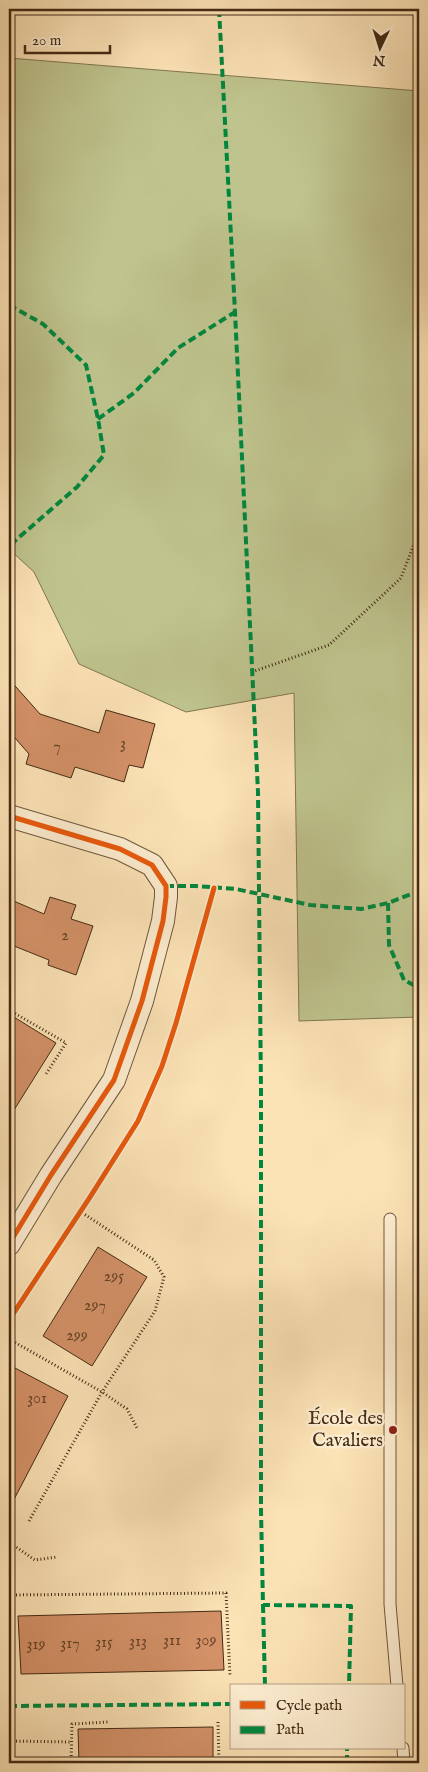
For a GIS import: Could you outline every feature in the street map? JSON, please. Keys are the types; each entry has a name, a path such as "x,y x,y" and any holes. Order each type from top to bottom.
{"street":[{"path":"9,816 120,849 152,865 166,886 163,921 142,1000 114,1080 9,1244"}],"lane":[{"path":"390,1219 390,1604 397,1684"},
{"path":"403,1750 404,1763"}],"path":[{"path":"252,672 329,645 401,578 419,531"},
{"path":"9,1010 66,1043 46,1074"},
{"path":"76,1219 85,1204"},
{"path":"29,1521 102,1392 155,1311 164,1277 154,1260 81,1212"},
{"path":"9,1339 102,1392 127,1409 138,1430"},
{"path":"9,1540 13,1546 34,1560 57,1557"},
{"path":"9,1572 13,1546"},
{"path":"9,1596 226,1592 230,1676"},
{"path":"71,1763 72,1724 108,1722"},
{"path":"218,1722 219,1763"},
{"path":"9,1741 71,1742"}],"green space":[{"path":"9,58 419,91 419,1017 299,1021 294,693 186,712 79,664 34,572 9,549"}],"building":[{"path":"9,679 40,714 99,733 106,710 155,724 143,768 129,765 124,782 75,767 71,778 26,764 29,754 9,731"},
{"path":"50,897 76,905 71,919 93,926 76,975 48,965 49,960 9,944 9,899 44,914"},
{"path":"9,1014 56,1043 9,1118"},
{"path":"98,1247 147,1277 92,1366 43,1336"},
{"path":"15,1368 68,1396 9,1509 9,1380"},
{"path":"221,1611 224,1670 21,1674 18,1616"},
{"path":"213,1727 213,1763 79,1763 78,1729"}],"marked path":[{"path":"219,9 258,792 263,1605 351,1606 349,1684"},
{"path":"9,305 43,324 86,365 104,455 77,487 9,546"},
{"path":"98,419 134,393 178,348 235,312"},
{"path":"166,886 236,889 310,905 361,909 388,903 419,891"},
{"path":"388,903 389,945 404,980 419,988"},
{"path":"263,1605 265,1684"},
{"path":"9,1706 230,1704"},
{"path":"347,1750 347,1763"}],"cycle path":[{"path":"9,816 120,849 152,865 166,886 163,921 142,1001 114,1080 51,1175 9,1244"},
{"path":"9,1320 138,1121 162,1066 214,888"}],"place":[{"name":"École des Cavaliers","path":"393,1430"}]}
